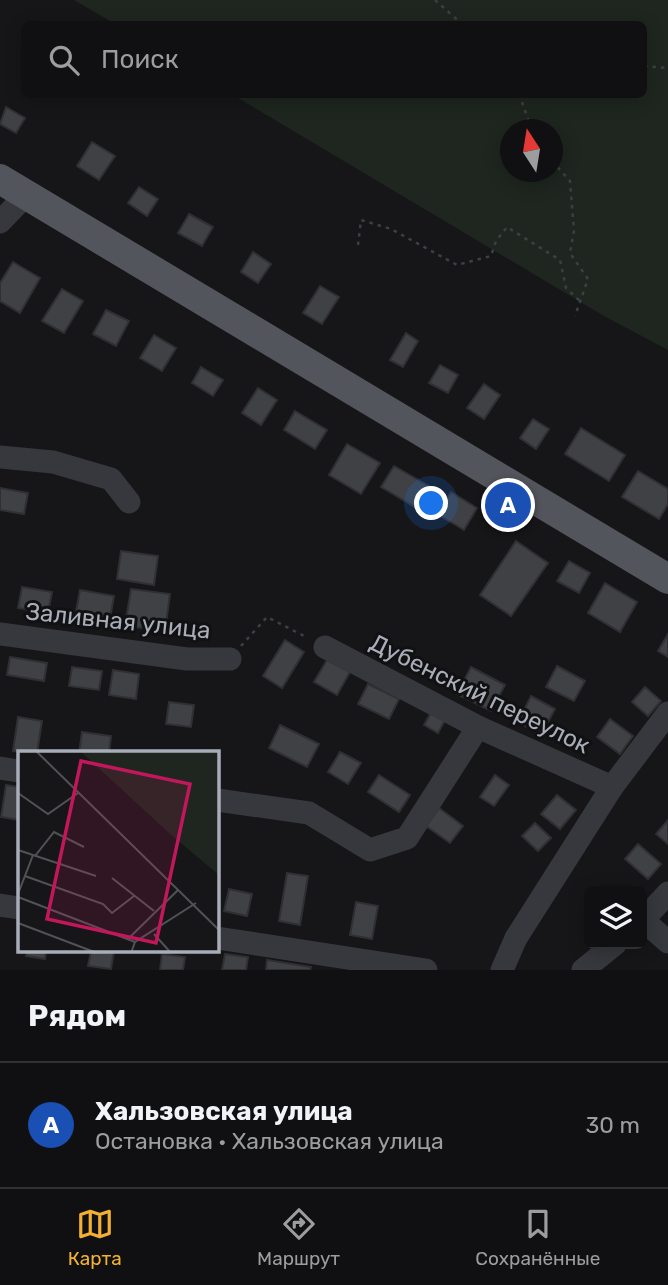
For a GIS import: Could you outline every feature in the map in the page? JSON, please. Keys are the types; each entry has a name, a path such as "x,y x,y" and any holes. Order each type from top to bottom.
{"main road":[{"path":"0,179 668,579"}],"street":[{"path":"0,222 26,195"},
{"path":"0,457 53,462 111,479 129,502"},
{"name":"Заливная улица","path":"0,634 187,659 230,659"},
{"name":"Дубенский переулок","path":"326,647 478,727 612,787"},
{"path":"502,970 516,938 612,787 668,713"},
{"path":"219,800 309,813 370,850 408,838 478,727"},
{"path":"0,768 18,771"},
{"path":"647,916 668,893"},
{"path":"0,905 18,908"},
{"path":"647,925 668,942"},
{"path":"219,938 426,970"},
{"path":"583,970 609,949"}],"path":[{"path":"435,0 459,21"},
{"path":"647,66 668,68"},
{"path":"520,98 528,119"},
{"path":"563,173 570,181 574,231 570,254 588,279 575,316"},
{"path":"358,245 361,220 391,229 457,265 491,256 496,241 507,227 560,260 566,288 580,301"},
{"path":"230,659 267,617 326,647"}],"shaded area":[{"path":"74,0 668,0 668,350 604,316 238,98 647,98 647,21 110,21"}],"building":[{"path":"6,107 25,118 16,133 0,124"},
{"path":"92,142 115,156 99,180 77,166"},
{"path":"139,187 158,199 147,216 128,203"},
{"path":"189,214 213,227 202,246 178,233"},
{"path":"253,252 271,264 258,283 241,272"},
{"path":"13,262 40,278 20,313 0,301 0,283"},
{"path":"320,286 339,297 322,324 303,313"},
{"path":"62,289 83,301 64,333 42,321"},
{"path":"106,310 129,321 116,346 93,334"},
{"path":"406,333 418,341 403,367 390,360"},
{"path":"154,335 176,348 162,371 140,358"},
{"path":"440,365 458,375 448,393 429,383"},
{"path":"201,367 223,380 213,396 192,383"},
{"path":"484,384 500,395 484,419 467,408"},
{"path":"258,388 277,400 261,425 242,413"},
{"path":"295,411 327,430 315,449 284,430"},
{"path":"533,419 549,429 536,449 520,438"},
{"path":"581,428 625,455 609,481 565,454"},
{"path":"347,444 380,463 361,494 329,475"},
{"path":"394,466 443,494 430,516 381,487"},
{"path":"638,471 668,489 668,504 659,519 622,497"},
{"path":"0,488 28,493 24,514 0,510"},
{"path":"451,492 477,508 464,530 437,514"},
{"path":"516,541 548,563 511,616 480,595"},
{"path":"121,551 158,556 154,585 117,579"},
{"path":"569,561 590,573 579,593 557,581"},
{"path":"605,583 637,602 620,632 588,613"},
{"path":"22,587 52,592 48,613 18,608"},
{"path":"131,589 170,594 165,631 125,626"},
{"path":"80,590 114,596 109,624 75,617"},
{"path":"668,634 668,657 658,651"},
{"path":"285,640 304,652 282,688 263,676"},
{"path":"10,657 47,663 44,681 7,675"},
{"path":"327,660 350,672 337,695 314,682"},
{"path":"557,666 585,681 574,701 546,687"},
{"path":"72,667 102,671 99,690 69,686"},
{"path":"471,667 505,685 491,711 457,694"},
{"path":"113,670 139,674 136,699 109,695"},
{"path":"368,684 399,699 389,719 358,704"},
{"path":"645,687 661,701 648,716 632,702"},
{"path":"531,696 555,709 541,735 518,722"},
{"path":"169,702 194,705 191,727 166,724"},
{"path":"432,711 446,718 438,733 424,725"},
{"path":"18,717 42,721 37,751 13,751"},
{"path":"610,719 633,736 620,754 597,737"},
{"path":"280,725 319,744 307,767 269,748"},
{"path":"82,732 111,736 109,751 79,751"},
{"path":"340,752 361,763 348,784 328,772"},
{"path":"379,775 410,795 399,812 368,792"},
{"path":"495,775 509,785 494,806 480,797"},
{"path":"6,785 18,787 18,820 1,817"},
{"path":"557,795 576,810 560,829 541,814"},
{"path":"439,808 463,826 450,843 426,826"},
{"path":"668,820 668,844 656,834"},
{"path":"535,823 551,838 538,851 522,836"},
{"path":"638,844 661,864 648,879 625,859"},
{"path":"287,873 308,876 300,925 279,921"},
{"path":"229,889 252,894 247,916 224,911"},
{"path":"356,902 378,906 372,939 350,935"},
{"path":"27,953 46,953 45,959 26,956"},
{"path":"91,953 114,953 111,969 88,966"},
{"path":"162,954 185,957 183,970 160,970"},
{"path":"225,954 248,957 246,970 222,970"},
{"path":"267,960 311,967 310,970 266,970"}],"place":[{"name":"Хальзовская улица","path":"508,505"}]}
